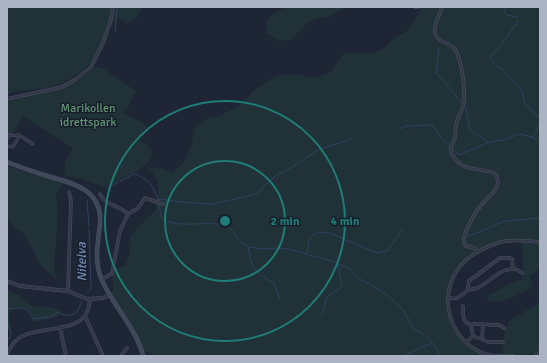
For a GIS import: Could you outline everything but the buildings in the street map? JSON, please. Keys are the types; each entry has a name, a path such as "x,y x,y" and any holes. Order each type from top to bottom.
{"main road":[{"path":"7,162 76,185 91,196 96,203 100,216 96,254 98,270 109,293 138,342 143,356"}],"street":[{"path":"7,99 62,87 76,79 91,67 103,43 110,23 113,7"},
{"path":"442,7 435,27 435,33 439,39 452,46 457,52 464,90 464,105 456,124 455,138 450,147 451,154 456,160 466,167 474,170 492,172 497,178 498,184 481,204 464,236 464,243 466,246 475,248 478,251"},
{"path":"9,135 20,135 33,144"},
{"path":"7,146 13,147 20,135"},
{"path":"68,291 71,201 69,192"},
{"path":"100,194 106,202 128,214"},
{"path":"102,279 112,273 120,231 128,214 138,208 145,198 163,204"},
{"path":"513,356 488,354 475,349 466,342 458,333 452,322 448,306 448,297 452,281 461,266 478,251 502,242 517,240 540,242"},
{"path":"468,290 469,281 500,258 512,259 513,269"},
{"path":"448,297 454,299 458,298 468,290 478,288 500,272 513,269 522,272"},
{"path":"7,281 20,286 68,291 90,299 106,297 109,293"},
{"path":"7,354 15,342 24,335 76,323 85,316 88,311 90,299"},
{"path":"463,306 463,319 466,324 499,325 504,328"},
{"path":"85,316 103,356"},
{"path":"482,339 483,324"},
{"path":"471,325 473,336"},
{"path":"60,327 66,356"},
{"path":"466,342 473,336"},
{"path":"473,336 488,342 503,342"},
{"path":"121,356 127,348"},
{"path":"534,356 540,352"}],"green space":[{"path":"7,7 143,7 135,19 127,24 118,17 107,31 106,41 100,53 73,77 55,86 7,94"},
{"path":"285,7 346,7 328,17 317,18 309,22 290,40 280,41 266,33 267,19"},
{"path":"422,7 540,7 540,268 530,276 533,286 511,298 490,302 487,297 506,285 523,278 522,243 513,242 501,244 481,251 467,261 457,274 451,289 449,305 452,321 461,336 474,349 494,356 154,356 149,352 142,353 135,336 110,300 113,287 113,268 121,268 126,265 130,251 130,236 157,208 155,203 158,193 158,185 155,176 147,167 163,169 173,173 185,161 192,143 194,129 203,120 222,115 240,105 257,88 276,76 296,74 314,78 331,72 343,54 373,53 383,49 396,37 407,31"},
{"name":"Marikollen idrettspark","path":"96,67 102,68 136,91 123,112 147,126 140,141 150,148 152,154 149,160 135,172 104,187 82,179 64,175 66,160 73,148 23,116 11,136 7,133 7,102 53,90 77,80"},
{"path":"7,166 38,176 65,182 58,190 56,196 58,213 54,266 57,281 38,262 26,237 22,232 15,228 7,218"},
{"path":"7,290 19,296 30,305 61,310 58,316 35,321 29,312 23,307 15,309 9,312 11,327 7,334"},
{"path":"540,302 540,352 522,356 500,356 503,353 504,333 508,322"}],"waterway":[{"path":"115,31 117,7"},
{"path":"506,7 504,11 507,15 517,17 518,21 490,58 493,63 503,70 522,91 525,104 540,118"},
{"path":"439,48 436,73 462,103"},
{"path":"464,106 466,108 470,130 488,142"},
{"path":"533,137 540,124"},
{"path":"400,129 406,126 432,125 443,140 459,155 489,142 504,140 519,134 533,137 540,144"},
{"path":"158,199 213,204 256,194 275,176 294,166 318,150 352,139"},
{"path":"107,188 134,174 142,177 152,186 157,198 162,219 177,224 224,225 229,227 239,240 248,247 263,249 288,249 335,262 350,269 358,278 385,293 403,310 414,329 429,338 436,348 439,356"},
{"name":"Nitelva","path":"87,201 89,226"},
{"path":"462,239 505,221 540,218"},
{"name":"Nitelva","path":"87,293 91,289 89,229"},
{"path":"307,253 309,240 313,235 320,232 330,233 377,253 387,251 403,229"},
{"path":"248,247 251,261 255,270 261,276 274,283 280,299"},
{"path":"321,317 327,297 342,287 338,264"},
{"name":"Nitelva","path":"7,309 26,309 33,319 51,317 58,312 63,315 72,314 77,312 82,301"},
{"name":"Nitelva","path":"7,321 11,332 10,338 7,339"},
{"path":"403,356 432,343"}]}
